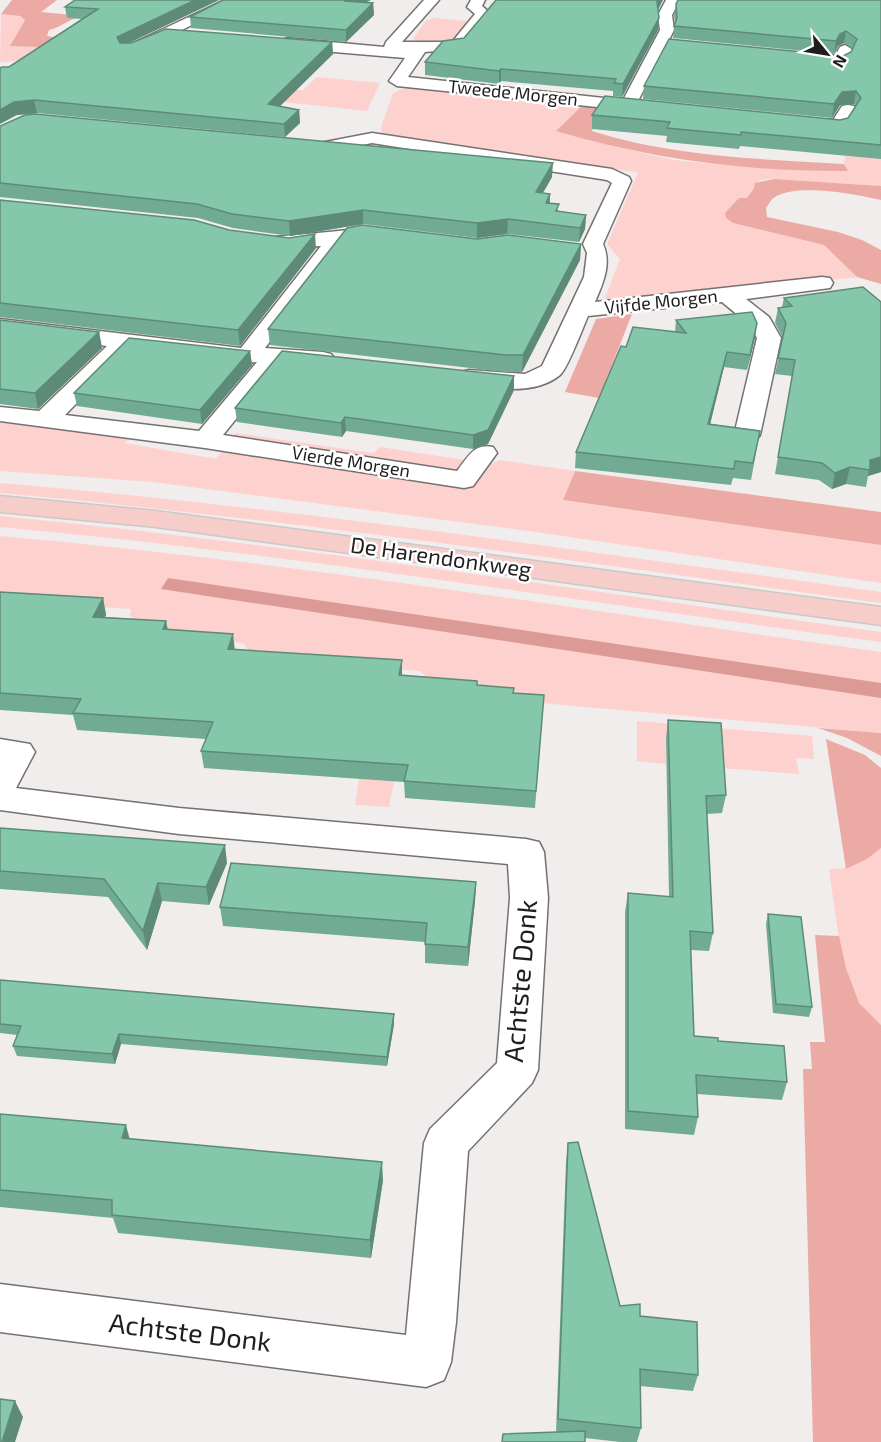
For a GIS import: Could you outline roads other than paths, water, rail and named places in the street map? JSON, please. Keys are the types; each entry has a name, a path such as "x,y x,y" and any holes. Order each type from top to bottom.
{"main road":[{"name":"De Harendonkweg","path":"0,504 168,520 881,616"}],"street":[{"path":"387,48 432,0"},
{"path":"268,42 418,51 457,46 483,13 474,7 478,0"},
{"path":"628,105 667,44 665,15 673,0"},
{"path":"203,2 230,2"},
{"path":"128,50 230,2"},
{"path":"419,13 478,21"},
{"path":"166,33 200,36"},
{"path":"785,56 841,61 845,50"},
{"name":"Tweede Morgen","path":"418,51 397,81 663,108"},
{"path":"780,120 838,126 848,110"},
{"path":"284,144 320,148 372,138 612,175 622,181 593,244 597,253 595,277 552,370 529,381 505,381 448,374"},
{"path":"255,240 290,244 363,232 408,238"},
{"path":"247,356 339,236"},
{"path":"575,250 597,253"},
{"path":"727,295 822,283"},
{"name":"Vijfde Morgen","path":"579,310 727,295 761,322 769,338 747,435"},
{"path":"0,326 247,356 276,354 345,362"},
{"path":"44,422 124,342"},
{"path":"205,440 276,354"},
{"name":"Vierde Morgen","path":"0,414 44,422 205,440 464,480 484,453"},
{"path":"0,751 18,752 0,784"},
{"name":"Achtste Donk","path":"0,798 179,821 526,852 529,898 517,1070 446,1143 432,1322 426,1362 0,1308"}]}
